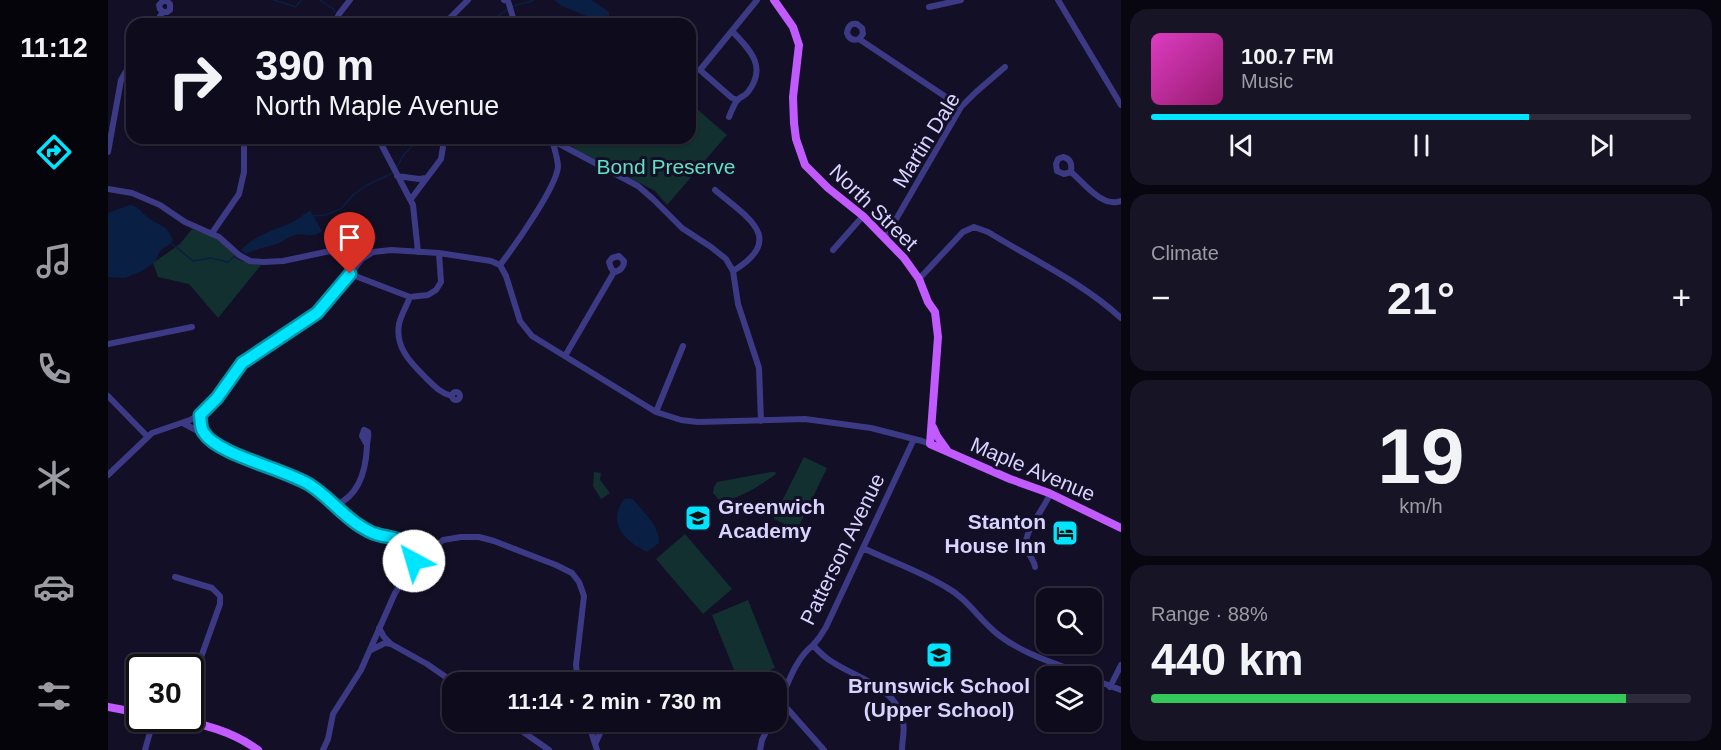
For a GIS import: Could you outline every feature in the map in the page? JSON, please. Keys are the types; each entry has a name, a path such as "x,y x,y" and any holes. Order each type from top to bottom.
{"main road":[{"name":"North Street","path":"774,0 793,27 799,45 793,97 795,131 805,165 863,216 904,258 919,279 934,312 938,330 930,444"},
{"path":"932,424 937,436 950,453"},
{"name":"Maple Avenue","path":"930,444 1050,494 1121,528"},
{"path":"108,707 126,710"},
{"path":"204,725 222,729 258,750"}],"street":[{"path":"337,18 350,0"},
{"path":"450,18 468,0"},
{"path":"738,100 732,98 700,70 757,0"},
{"path":"929,6 961,0"},
{"path":"1058,0 1121,105"},
{"path":"508,3 512,18"},
{"path":"160,18 163,12"},
{"path":"729,117 738,100 746,95 754,84 756,61 732,31"},
{"path":"859,39 961,108"},
{"name":"Martin Dale","path":"885,237 961,108 1005,67"},
{"path":"108,152 121,80 126,71"},
{"path":"212,233 239,194 244,172 244,144"},
{"path":"381,144 411,199 418,252"},
{"path":"411,199 441,159 443,144"},
{"path":"500,266 555,180 558,166 553,144"},
{"path":"561,144 638,186 682,228 726,259 733,271 738,304 759,368 761,421"},
{"path":"1071,172 1105,202 1113,204 1121,201"},
{"path":"397,176 426,178"},
{"path":"108,189 132,193 154,201 185,222 212,233 250,261 270,262 343,250 365,256"},
{"path":"715,190 754,223 759,231 760,240 757,251 744,265 733,271"},
{"path":"833,250 863,216"},
{"path":"919,279 963,232 974,227 988,232 1078,286 1121,318"},
{"path":"108,475 147,436 200,415 217,398 242,363 317,313 365,256 379,251 439,253 491,261 500,266 506,276 520,321 532,336 656,412 681,420 698,422 805,419 871,428 930,444"},
{"path":"350,274 410,297 428,295 436,290 441,282 439,253"},
{"path":"565,356 614,272"},
{"path":"410,297 399,323 402,349 405,356 438,390 452,396"},
{"path":"108,344 192,327"},
{"path":"656,412 683,346"},
{"path":"108,396 147,436"},
{"path":"200,415 204,434"},
{"path":"183,423 229,451 303,481 336,505 358,525 373,533 404,542 416,562"},
{"name":"Patterson Avenue","path":"902,750 903,722 897,703 879,687 827,659 813,645 826,627 914,439"},
{"path":"336,505 349,498 359,483 367,456 366,443"},
{"path":"1035,567 1028,552 1026,540 1050,494"},
{"path":"323,750 328,739 333,714 361,670 395,593 416,562 443,540 478,537 494,541 572,573 579,582 584,596 577,672"},
{"path":"863,548 946,587 963,599 992,630 1008,642 1063,666"},
{"path":"175,577 212,588 220,596 220,604 202,654"},
{"path":"379,628 391,644 442,674"},
{"path":"370,651 385,643 391,644"},
{"path":"787,686 804,652 813,645"},
{"path":"1110,687 1121,665"},
{"path":"1102,683 1121,690"},
{"path":"787,708 824,750"},
{"path":"145,750 150,732"},
{"path":"523,732 549,750"},
{"path":"760,750 766,732"}],"green space":[{"name":"Bond Preserve","path":"696,108 727,135 667,205 655,191 569,144 696,144"},
{"path":"192,229 212,236 228,246 236,258 261,265 218,318 189,284 158,277 153,263 180,244"},
{"path":"804,457 827,468 797,530 774,517"},
{"path":"594,472 601,473 600,480 610,493 601,499 593,486"},
{"path":"771,472 776,474 749,492 734,498 719,500 713,493 717,482"},
{"path":"685,534 732,589 703,614 656,559"},
{"path":"748,600 775,668 765,672 735,672 712,615"}],"water":[{"path":"554,0 591,0 609,12 609,16 608,18 590,18 562,6"},
{"path":"130,205 165,228 173,240 160,251 155,262 142,271 125,278 108,277 108,213"},
{"path":"310,210 322,231 312,235 295,235 277,244 246,254 241,250 256,238 293,222"},
{"path":"625,498 633,499 657,531 659,543 647,552 631,542 620,530 617,515"}],"waterway":[{"path":"274,0 296,7 301,0"},
{"path":"320,0 335,12"},
{"path":"512,7 533,0"},
{"path":"496,18 508,9"},
{"path":"397,167 411,144"},
{"path":"312,216 325,215 341,209 353,195 367,185 391,174"},
{"path":"171,243 193,261 211,258 228,262 235,256"}],"place":[{"name":"Greenwich Academy","path":"698,518"},
{"name":"Stanton House Inn","path":"1065,533"},
{"name":"Brunswick School (Upper School)","path":"939,655"}],"route":[{"path":"350,274 317,313 242,363 217,398 200,415 202,429 213,442 227,450 310,485 365,529 404,542 410,549 414,561"}]}
